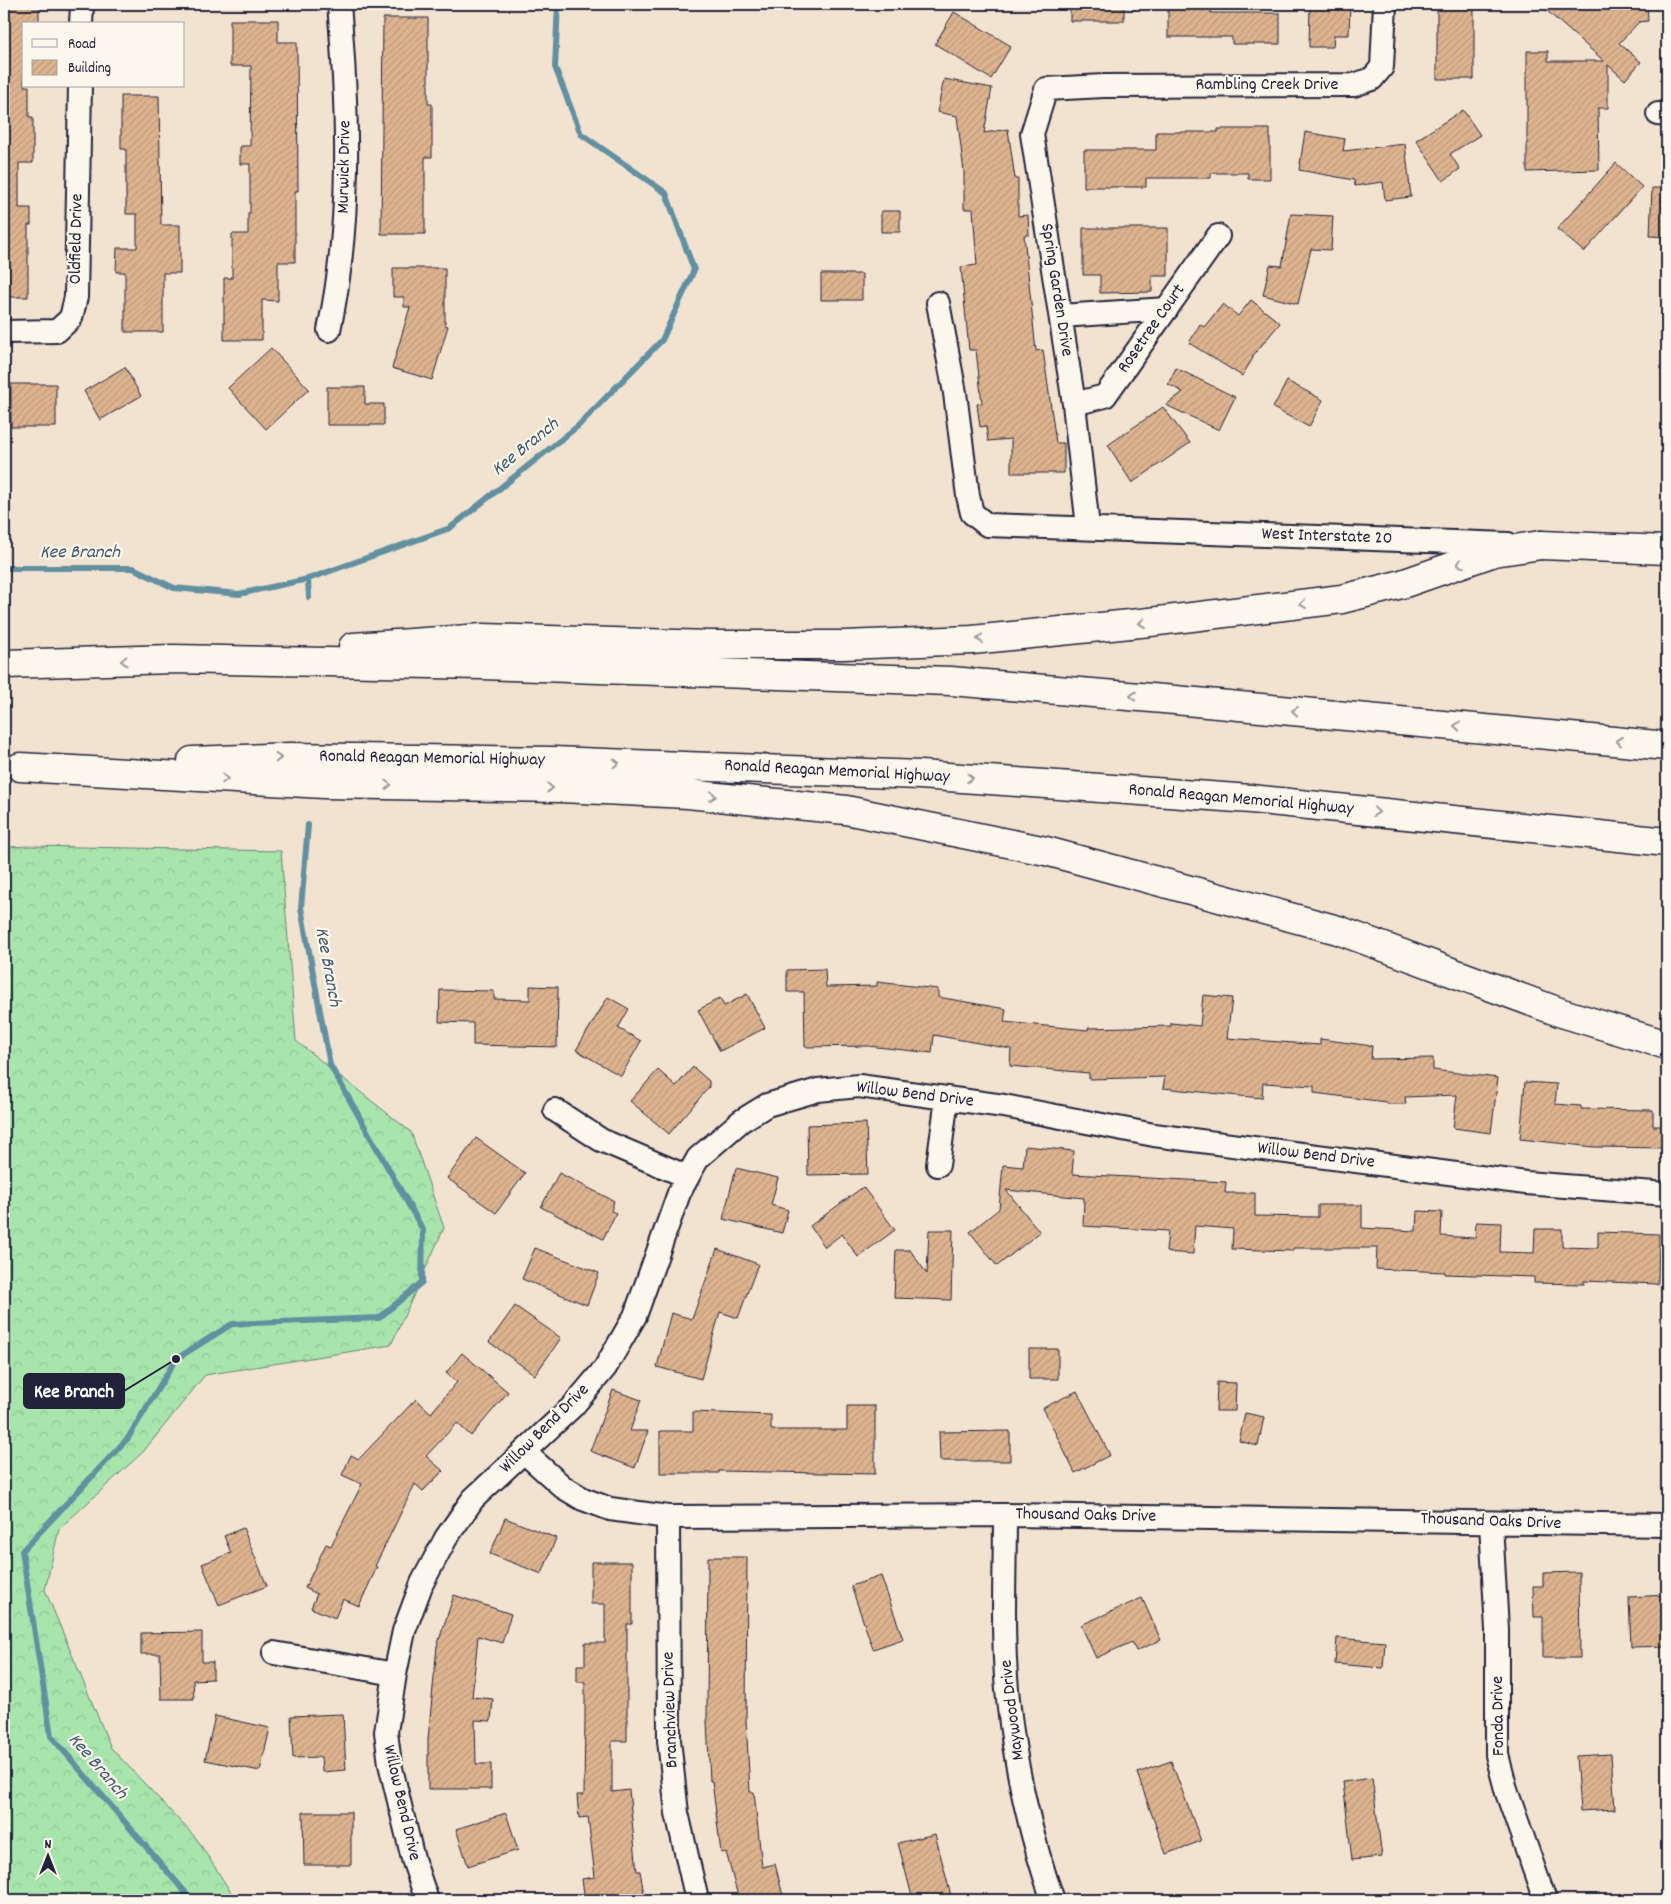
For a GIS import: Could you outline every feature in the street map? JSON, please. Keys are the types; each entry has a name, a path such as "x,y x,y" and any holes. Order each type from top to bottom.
{"main road":[{"name":"West Interstate 20","path":"1542,545 1667,550"},
{"path":"173,660 483,638 796,645 972,640 1150,622 1342,599 1402,584 1494,552 1542,545"},
{"path":"4,664 173,660 493,665 951,681 1194,701 1667,746"},
{"name":"Ronald Reagan Memorial Highway","path":"12,767 290,757 405,758 553,761 920,775 1251,799 1667,842"},
{"path":"12,767 324,784 560,788 688,794 846,810 1046,851 1338,930 1562,1012 1667,1045"}],"street":[{"path":"81,22 82,4"},
{"name":"Murwick Drive","path":"329,330 338,291 344,225 346,86 339,4"},
{"name":"Rambling Creek Drive","path":"1081,87 1354,85 1372,79 1382,67 1385,4"},
{"name":"Spring Garden Drive","path":"1081,87 1046,89 1032,134 1074,404 1088,527"},
{"name":"Oldfield Drive","path":"4,332 57,331 71,318 76,297 80,88"},
{"name":"Rosetree Court","path":"1074,404 1105,396 1218,236"},
{"name":"West Interstate 20","path":"938,303 955,393 968,496 972,513 986,525 1088,527 1542,545"},
{"path":"1061,316 1167,309"},
{"name":"Willow Bend Drive","path":"427,1900 413,1859 390,1764 386,1732 404,1631 422,1583 446,1538 473,1499 573,1406 604,1368 635,1316 679,1193 698,1158 742,1121 767,1105 818,1090 859,1086 1004,1106 1174,1138 1526,1184 1667,1194"},
{"path":"938,1164 947,1098"},
{"path":"555,1110 601,1140 688,1177"},
{"name":"Thousand Oaks Drive","path":"524,1452 563,1487 583,1499 610,1509 668,1517 1005,1515 1449,1521 1491,1524 1667,1525"},
{"name":"Maywood Drive","path":"1005,1515 1004,1632 1009,1708 1027,1809 1053,1900"},
{"name":"Branchview Drive","path":"668,1517 668,1740 677,1813 697,1900"},
{"name":"Fonda Drive","path":"1491,1524 1497,1630 1497,1755 1507,1794 1545,1900"},
{"path":"274,1653 395,1674"}],"green space":[{"path":"4,847 281,851 296,1041 411,1132 444,1228 391,1345 205,1375 143,1452 59,1529 45,1590 111,1748 196,1838 236,1900 4,1900 4,1416 9,1182 4,1182"}],"building":[{"path":"4,4 39,4 39,22 22,22 22,88 29,88 29,117 33,117 33,163 19,163 19,208 31,208 31,225 28,225 28,297 4,297"},
{"path":"1070,4 1124,4 1124,21 1070,21"},
{"path":"1168,4 1211,4 1211,13 1280,13 1280,44 1232,44 1232,37 1168,37"},
{"path":"1310,4 1350,4 1349,35 1334,35 1333,47 1309,47"},
{"path":"1437,4 1474,4 1474,79 1437,79"},
{"path":"1539,4 1647,4 1648,21 1639,22 1619,43 1641,62 1625,80 1608,65 1608,108 1598,108 1599,170 1527,172 1527,51 1548,51 1548,61 1604,61"},
{"path":"954,12 1011,46 991,79 935,44"},
{"path":"383,18 428,18 428,104 432,104 432,157 425,157 425,234 381,234"},
{"path":"230,20 278,20 278,42 297,42 298,191 295,191 295,262 278,262 278,301 262,300 262,340 224,340 224,278 232,278 232,234 248,234 248,213 250,213 250,164 240,164 240,146 250,146 251,66 230,66"},
{"path":"944,79 992,88 984,133 1008,129 1015,179 1018,179 1018,216 1028,215 1029,235 1024,235 1036,351 1043,350 1056,443 1064,443 1064,473 1011,473 1011,439 988,441 986,426 980,427 977,404 982,403 976,350 969,350 961,267 977,265 973,209 964,209 964,172 957,116 937,112"},
{"path":"121,96 159,96 161,225 180,225 180,273 163,273 163,332 125,332 125,272 116,272 117,248 137,248 137,214 126,214 126,149 121,149"},
{"path":"1463,110 1480,135 1450,154 1460,169 1443,181 1416,140"},
{"path":"1218,129 1270,129 1270,179 1248,179 1248,173 1211,173 1211,178 1146,178 1146,187 1084,187 1084,150 1156,150 1156,132 1218,132"},
{"path":"1305,132 1345,139 1343,151 1405,144 1411,197 1385,200 1383,182 1355,186 1354,180 1299,170"},
{"path":"1616,163 1642,187 1584,252 1557,229"},
{"path":"1652,188 1667,188 1667,237 1650,236"},
{"path":"881,211 900,211 900,232 881,232"},
{"path":"1291,214 1333,216 1331,250 1311,249 1298,304 1263,295 1270,265 1282,266"},
{"path":"1083,228 1168,228 1168,276 1152,276 1152,292 1100,293 1100,275 1083,275"},
{"path":"393,268 445,268 445,325 448,326 432,380 392,368 410,307 404,307 404,297 393,297"},
{"path":"821,274 862,274 862,300 821,300"},
{"path":"1251,300 1280,323 1252,357 1242,376 1189,343 1200,324 1204,327 1223,304 1238,316"},
{"path":"271,348 309,389 266,429 228,388"},
{"path":"125,367 141,396 100,420 84,391"},
{"path":"1176,368 1235,397 1219,430 1166,405 1183,392 1168,384"},
{"path":"1287,381 1323,400 1309,427 1273,408"},
{"path":"11,384 56,384 56,427 11,427"},
{"path":"327,387 365,387 365,404 384,404 384,425 327,425"},
{"path":"1163,407 1190,443 1132,483 1108,445"},
{"path":"825,969 826,987 877,986 877,982 938,989 938,997 1006,1009 1004,1022 1088,1030 1088,1028 1171,1026 1171,1023 1200,1026 1203,995 1232,998 1227,1038 1320,1045 1320,1039 1372,1046 1371,1059 1433,1058 1433,1070 1498,1078 1491,1133 1453,1128 1457,1095 1405,1097 1406,1104 1387,1104 1386,1102 1314,1093 1314,1086 1263,1083 1262,1098 1163,1088 1165,1077 1089,1079 1089,1073 1010,1066 1011,1049 934,1035 932,1053 868,1046 805,1047 804,992 787,992 787,970"},
{"path":"530,986 558,987 557,1047 473,1045 473,1023 439,1022 440,990 494,991 494,999 530,1000"},
{"path":"747,994 765,1028 720,1051 698,1010 720,998 724,1006"},
{"path":"608,997 629,1009 618,1028 641,1041 621,1076 576,1050"},
{"path":"693,1067 709,1081 709,1087 669,1134 630,1101 658,1070 676,1086"},
{"path":"1525,1082 1557,1084 1555,1104 1581,1106 1581,1109 1653,1110 1653,1126 1667,1126 1667,1148 1594,1147 1520,1139"},
{"path":"866,1123 868,1174 808,1175 807,1125"},
{"path":"476,1138 525,1173 496,1213 447,1178"},
{"path":"1025,1146 1074,1151 1072,1174 1226,1182 1225,1193 1255,1193 1255,1216 1318,1217 1318,1205 1362,1205 1362,1228 1416,1231 1417,1211 1442,1212 1441,1236 1475,1238 1476,1222 1501,1223 1500,1252 1534,1253 1535,1229 1562,1229 1562,1247 1598,1248 1598,1232 1659,1234 1658,1284 1584,1281 1584,1284 1534,1283 1534,1277 1445,1274 1445,1272 1376,1269 1377,1248 1293,1248 1293,1251 1232,1249 1233,1229 1195,1226 1193,1254 1166,1252 1168,1231 1083,1226 1084,1198 1006,1190 1040,1232 997,1266 970,1232 999,1209 1003,1165 1023,1167"},
{"path":"736,1168 778,1178 771,1205 788,1210 782,1233 723,1219"},
{"path":"559,1173 614,1201 611,1211 616,1213 603,1239 541,1207"},
{"path":"863,1187 895,1230 858,1257 842,1234 825,1247 810,1226"},
{"path":"929,1230 953,1230 951,1300 894,1298 896,1250 910,1250 927,1274"},
{"path":"535,1248 599,1273 587,1305 522,1279"},
{"path":"717,1249 758,1264 738,1318 720,1312 701,1379 657,1367 671,1313 692,1319"},
{"path":"515,1306 561,1338 535,1375 489,1342"},
{"path":"1029,1349 1058,1349 1058,1379 1029,1379"},
{"path":"462,1353 508,1392 471,1436 457,1423 426,1456 443,1471 423,1491 415,1484 375,1566 377,1567 359,1606 343,1599 335,1618 311,1608 317,1594 305,1588 326,1544 331,1546 362,1484 342,1475 351,1455 359,1459 416,1399 431,1413 457,1382 446,1373"},
{"path":"1217,1382 1236,1383 1235,1411 1216,1411"},
{"path":"613,1390 641,1400 630,1431 648,1431 635,1468 590,1451"},
{"path":"1077,1391 1110,1455 1075,1473 1043,1408"},
{"path":"847,1406 875,1406 875,1474 719,1471 719,1473 660,1473 660,1431 693,1431 693,1412 771,1415 771,1430 847,1430"},
{"path":"1245,1413 1264,1417 1258,1446 1239,1441"},
{"path":"1010,1431 1010,1461 940,1461 939,1432"},
{"path":"505,1518 556,1538 542,1574 490,1554"},
{"path":"243,1528 267,1586 219,1605 202,1564 231,1553 224,1536"},
{"path":"708,1557 747,1557 746,1720 750,1792 754,1792 762,1867 775,1864 784,1900 739,1900 726,1852 721,1853 712,1781 710,1781 707,1721"},
{"path":"591,1562 632,1562 632,1624 627,1624 627,1741 612,1741 612,1792 629,1790 637,1871 640,1871 645,1900 585,1900 582,1879 595,1877 588,1817 579,1818 577,1795 584,1795 585,1682 577,1682 577,1665 585,1665 585,1643 605,1643 605,1604 591,1604"},
{"path":"1579,1572 1580,1658 1543,1658 1543,1617 1534,1617 1533,1586 1543,1586 1543,1573"},
{"path":"881,1576 903,1639 873,1649 851,1586"},
{"path":"454,1595 511,1614 502,1643 478,1636 472,1697 493,1699 491,1721 475,1720 476,1764 491,1764 491,1789 428,1789 428,1739 437,1646"},
{"path":"1667,1595 1667,1646 1631,1647 1629,1597"},
{"path":"1142,1598 1161,1640 1136,1651 1132,1642 1096,1658 1081,1625"},
{"path":"202,1632 202,1662 213,1662 213,1679 193,1680 194,1699 161,1699 160,1654 141,1654 141,1633"},
{"path":"1337,1638 1385,1642 1383,1668 1335,1664"},
{"path":"343,1714 346,1770 322,1772 321,1757 293,1758 291,1716"},
{"path":"215,1716 270,1728 260,1771 205,1760"},
{"path":"1611,1754 1615,1809 1580,1811 1576,1756"},
{"path":"1171,1761 1201,1841 1166,1854 1137,1773"},
{"path":"1372,1778 1382,1857 1352,1860 1343,1782"},
{"path":"303,1812 351,1812 351,1865 304,1865"},
{"path":"506,1813 518,1850 468,1866 456,1829"},
{"path":"935,1834 952,1900 913,1900 898,1843"}],"waterway":[{"name":"Kee Branch","path":"4,568 133,568 174,588 239,594 308,579 450,528 578,426 662,340 694,270 666,193 581,134 555,67 558,4"},
{"path":"308,579 309,597"},
{"name":"Kee Branch","path":"188,1900 185,1892 51,1736 22,1551 128,1438 176,1359 232,1324 379,1318 422,1282 423,1230 330,1065 301,908 308,825"}],"place":[{"name":"Kee Branch","path":"176,1359"}]}
